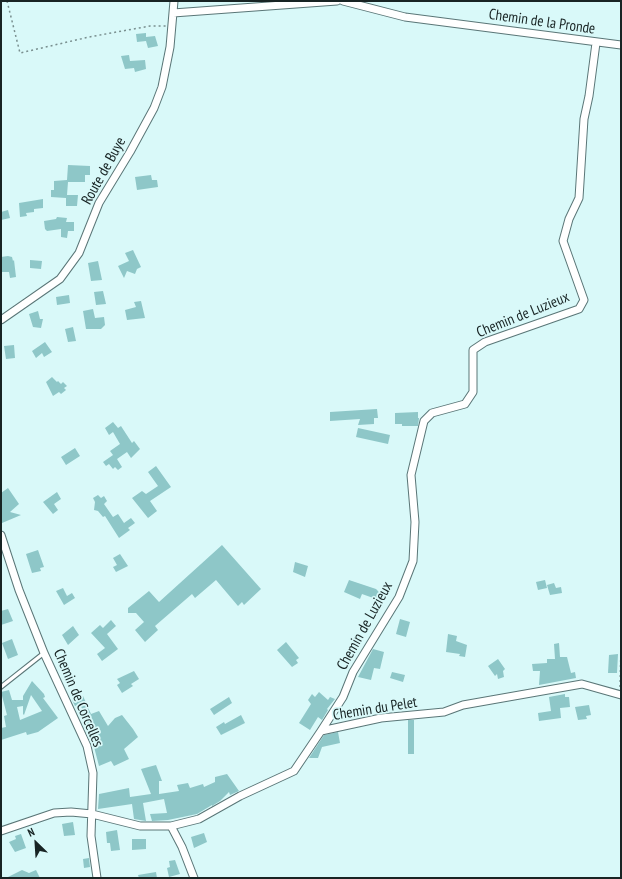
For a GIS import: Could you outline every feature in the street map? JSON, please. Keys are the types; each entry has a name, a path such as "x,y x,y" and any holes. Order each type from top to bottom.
{"street":[{"name":"Route de Buye","path":"1,320 60,279 79,253 99,203 130,152 154,108 162,87 172,25 174,1"},
{"path":"173,13 337,1"},
{"name":"Chemin de la Pronde","path":"343,1 405,17 596,43 621,45"},
{"name":"Chemin de Luzieux","path":"321,731 343,697 353,672 399,597 414,561 415,522 411,475 424,421 432,413 465,404 472,392 473,350 485,342 579,309 584,300 563,241 569,219 579,198 584,119 589,96 596,43"},
{"name":"Chemin de Corcelles","path":"1,536 19,590 44,653 87,746 93,774 91,836 97,878"},
{"name":"Chemin du Pelet","path":"1,832 54,813 92,814 140,826 171,826 199,819 240,796 294,771 321,731 380,718 444,712 463,705 582,684 620,694"},
{"path":"171,826 187,858 194,878"}],"lane":[{"path":"1,687 44,653"}],"path":[{"path":"7,1 20,53 89,37 150,26 156,28 172,25"},
{"path":"620,694 621,646"}],"building":[{"path":"146,33 146,37 155,36 158,46 148,48 146,41 137,42 136,34"},
{"path":"129,55 130,61 145,60 146,69 135,72 134,68 125,69 121,56"},
{"path":"68,165 90,166 90,175 85,175 85,182 68,182 67,195 78,195 77,206 66,206 66,198 51,197 51,190 54,190 54,181 67,180"},
{"path":"151,175 152,180 157,180 158,187 137,190 135,177"},
{"path":"43,199 43,208 34,209 34,212 26,213 27,216 20,217 19,203"},
{"path":"8,210 10,218 1,220 1,212"},
{"path":"57,217 67,218 66,222 74,222 74,231 68,231 67,238 61,237 61,229 47,231 45,229 44,221 56,219"},
{"path":"133,250 141,267 137,269 135,274 127,271 124,278 118,266 129,261 125,253"},
{"path":"1,257 12,257 13,261 14,260 16,277 10,278 9,272 1,272"},
{"path":"30,260 42,261 41,269 30,268"},
{"path":"98,261 102,280 91,281 88,263"},
{"path":"103,291 106,304 96,305 94,292"},
{"path":"69,295 70,303 57,305 56,297"},
{"path":"141,301 145,318 127,320 125,310 136,307 134,302"},
{"path":"93,309 95,318 104,317 105,325 101,329 86,329 83,311"},
{"path":"38,311 40,319 43,319 41,328 33,327 29,314"},
{"path":"73,327 76,341 68,342 65,329"},
{"path":"45,342 52,352 44,357 42,353 36,358 32,351"},
{"path":"14,345 15,358 6,359 4,346"},
{"path":"52,377 57,382 58,381 61,384 63,382 67,386 64,388 66,390 61,394 59,392 53,396 46,382"},
{"path":"377,409 378,418 374,418 374,424 358,425 360,419 330,421 330,412"},
{"path":"418,412 418,426 402,426 402,424 395,424 395,413"},
{"path":"113,422 118,428 121,426 132,443 134,441 140,449 131,458 127,452 117,459 122,467 118,470 115,467 113,469 109,464 106,466 103,462 113,455 110,451 120,444 113,432 109,435 105,428"},
{"path":"358,428 390,435 388,444 356,437"},
{"path":"75,448 80,456 66,465 61,457"},
{"path":"156,466 171,487 150,501 157,511 148,518 132,498 142,491 146,494 158,486 148,472"},
{"path":"8,488 19,504 10,512 21,515 2,523 1,493"},
{"path":"57,492 61,499 54,504 58,510 53,514 43,502"},
{"path":"98,495 101,498 104,496 107,501 104,504 113,517 118,514 124,523 131,518 135,523 128,528 130,530 119,538 105,516 103,517 98,511 94,510 95,502 93,498"},
{"path":"222,545 261,589 244,605 242,602 238,606 216,580 195,598 192,594 155,626 158,630 145,642 135,630 144,622 136,613 128,613 128,608 149,591 159,602"},
{"path":"38,550 44,567 40,568 41,571 32,573 26,554"},
{"path":"120,554 128,566 116,572 113,567 117,565 113,558"},
{"path":"295,562 308,566 305,577 293,572"},
{"path":"349,580 376,589 379,592 376,599 362,594 360,599 344,592"},
{"path":"545,580 547,588 538,590 536,582"},
{"path":"554,583 556,588 561,587 562,593 550,595 547,585"},
{"path":"63,588 67,596 72,593 75,598 64,605 56,591"},
{"path":"8,609 13,621 1,625 1,611"},
{"path":"400,619 410,622 406,637 396,634"},
{"path":"111,620 116,626 107,634 118,649 102,661 97,654 105,648 91,633 100,625 103,628"},
{"path":"73,626 79,635 68,645 62,635"},
{"path":"448,634 457,636 456,641 467,645 465,657 459,656 460,654 446,652"},
{"path":"12,639 18,655 8,659 2,643"},
{"path":"286,642 299,658 296,660 298,663 292,667 277,650"},
{"path":"559,643 560,657 567,657 571,673 575,672 576,678 539,685 540,671 533,671 532,664 547,663 547,659 555,659 554,644"},
{"path":"373,649 384,652 380,669 374,668 371,680 358,677"},
{"path":"618,654 617,673 608,673 609,655"},
{"path":"498,659 505,669 503,671 504,677 498,679 497,674 495,676 488,666"},
{"path":"134,671 139,679 131,684 133,686 122,693 117,685 120,683 117,679"},
{"path":"392,672 405,675 403,682 390,678"},
{"path":"32,681 44,694 45,697 43,698 58,718 38,732 27,735 26,732 1,740 1,728 6,727 4,716 7,715 1,692 9,690 12,700 23,700 23,696","holes":["31,695 42,711 20,720 17,707 23,706 24,715"]},
{"path":"319,692 328,700 330,697 335,699 327,709 328,710 322,720 318,717 310,730 299,723 311,704 308,700 312,694 315,697"},
{"path":"565,694 565,697 569,697 570,707 560,708 561,718 539,721 538,713 551,711 549,697"},
{"path":"83,696 91,714 99,711 108,726 115,718 122,715 133,729 138,737 124,749 129,759 114,766 111,761 99,766 93,743 82,718 85,716 80,704 75,706 72,700"},
{"path":"229,697 232,703 214,715 210,709"},
{"path":"589,705 591,715 586,716 587,719 578,720 575,707"},
{"path":"241,715 245,723 221,735 216,727"},
{"path":"408,720 414,720 414,754 408,754"},
{"path":"338,732 340,743 322,747 318,758 309,758 324,735"},
{"path":"156,765 162,781 159,781 159,794 179,791 177,785 188,783 190,788 203,784 204,787 215,782 215,777 227,774 239,791 230,795 229,792 220,801 197,814 168,820 152,821 150,814 167,813 164,799 143,803 146,821 134,819 132,804 98,809 99,794 129,788 130,797 151,794 141,769"},
{"path":"73,822 75,835 64,836 62,824"},
{"path":"117,830 120,850 111,851 110,843 107,843 106,832"},
{"path":"204,833 207,842 194,848 191,837"},
{"path":"21,834 26,848 15,852 9,842 16,839 15,836"},
{"path":"132,839 146,839 146,849 132,850"},
{"path":"89,858 90,867 84,868 83,859"},
{"path":"175,860 180,874 169,877 167,868 170,867 169,861"},
{"path":"22,870 29,873 36,870 40,878 6,878"},
{"path":"156,872 157,878 139,878 138,875"}]}
